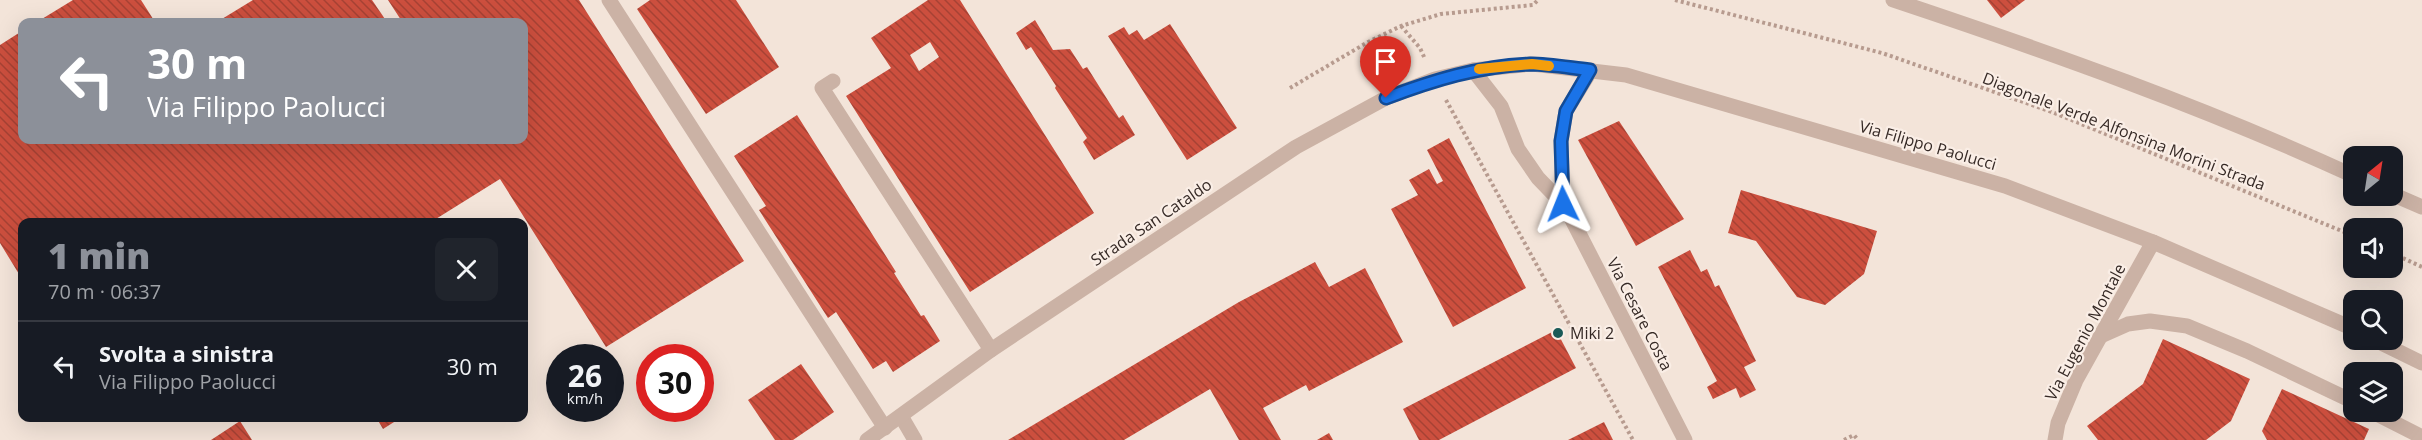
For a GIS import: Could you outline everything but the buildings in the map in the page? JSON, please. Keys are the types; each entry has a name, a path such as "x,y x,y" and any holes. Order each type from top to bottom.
{"street":[{"path":"609,0 885,428"},
{"path":"1893,0 2120,79 2242,126 2343,171"},
{"name":"Via Filippo Paolucci","path":"1473,70 1532,64 1633,77 2005,186 2153,242 2343,324"},
{"name":"Strada San Cataldo","path":"867,440 991,350 1296,147 1386,98 1435,79 1473,70"},
{"name":"Via Cesare Costa","path":"1473,70 1500,106 1518,149 1538,178 1563,204 1685,440"},
{"name":"Via Cesare Costa","path":"1563,204 1561,141 1566,111 1590,70"},
{"path":"833,81 822,88 991,350"},
{"path":"2403,199 2422,207"},
{"name":"Via Eugenio Montale","path":"2055,440 2058,423 2076,380 2153,242"},
{"path":"2101,336 2128,324 2150,321 2187,326 2247,351 2343,397"},
{"path":"2395,350 2422,363"},
{"path":"901,416 915,440"},
{"path":"2393,422 2422,436"}],"path":[{"path":"1290,88 1368,42 1401,26 1441,14 1533,4 1538,0"},
{"name":"Diagonale Verde Alfonsina Morini Strada","path":"1675,0 1882,53 2041,108 2343,232"},
{"path":"1401,26 1420,48 1633,440"},
{"path":"2403,259 2422,267"},
{"path":"1844,440 1854,435 1858,440"}],"slow traffic":[{"path":"1479,69 1532,64 1549,66"}],"place":[{"name":"Miki 2","path":"1558,333"}],"route":[{"path":"1386,98 1435,79 1473,70 1532,64 1590,70 1566,111 1561,141 1563,204"}]}
